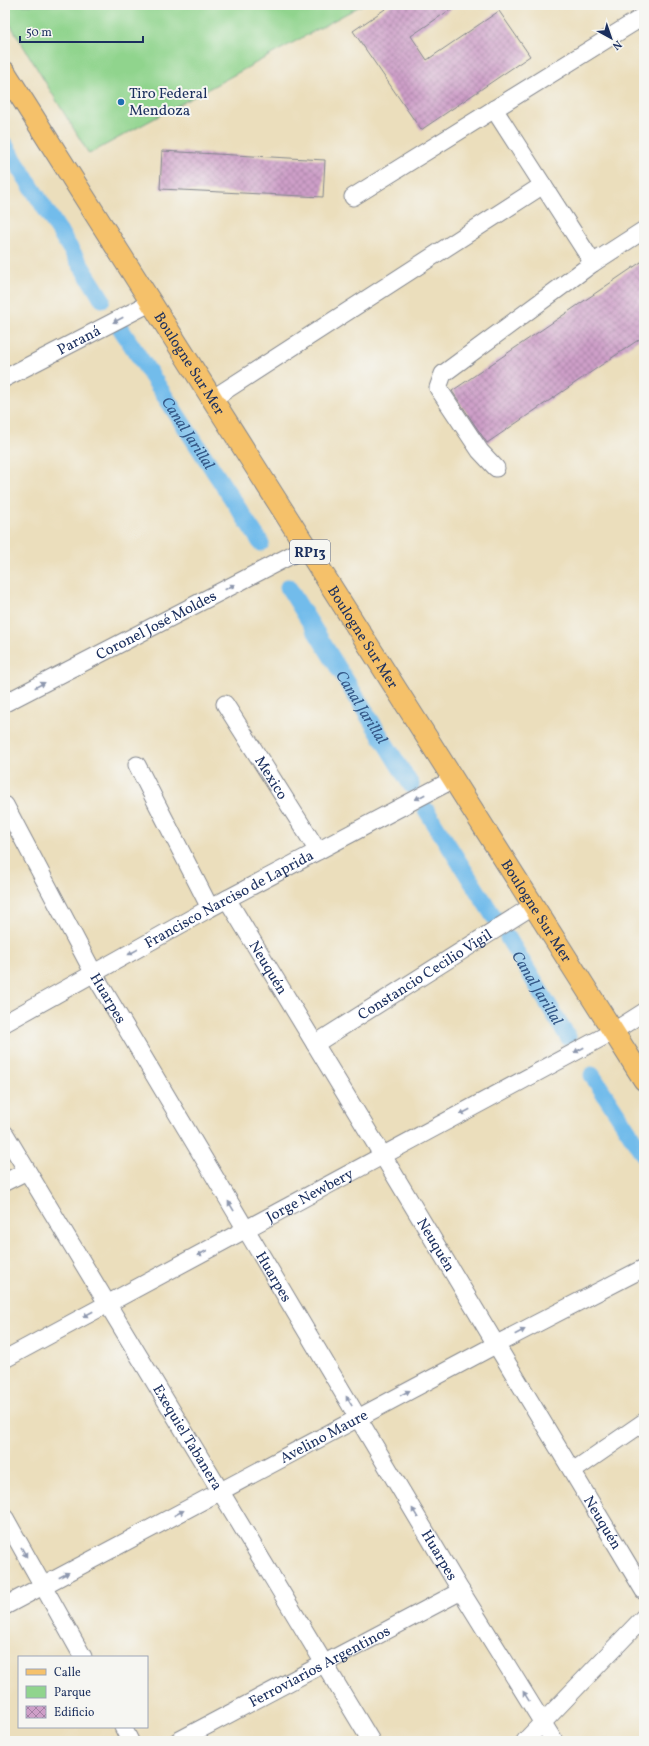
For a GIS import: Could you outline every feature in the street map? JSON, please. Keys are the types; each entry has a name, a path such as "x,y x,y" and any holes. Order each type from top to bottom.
{"main road":[{"name":"Boulogne Sur Mer","path":"5,72 644,1080"}],"street":[{"path":"353,197 644,16"},
{"path":"494,109 593,263"},
{"path":"212,399 543,185"},
{"path":"496,468 480,451 438,388 443,374 593,263 644,230"},
{"name":"Paraná","path":"5,378 152,302"},
{"name":"Coronel José Moldes","path":"5,703 307,547"},
{"name":"Mexico","path":"225,704 318,851"},
{"path":"137,765 210,908"},
{"name":"Francisco Narciso de Laprida","path":"5,1023 210,908 454,779"},
{"name":"Huarpes","path":"5,805 94,974 461,1591 554,1741"},
{"name":"Neuquén","path":"227,899 644,1591"},
{"name":"Constancio Cecilio Vigil","path":"315,1044 534,905"},
{"name":"Jorge Newbery","path":"5,1359 614,1032 644,1012"},
{"name":"Exequiel Tabanera","path":"5,1134 371,1741"},
{"path":"5,1182 27,1171"},
{"name":"Avelino Maure","path":"5,1606 496,1344 644,1268"},
{"path":"573,1471 644,1422"},
{"path":"5,1518 83,1656"},
{"name":"Ferroviarios Argentinos","path":"178,1741 461,1591"},
{"path":"525,1741 644,1617"},
{"path":"124,1728 130,1741"}],"green space":[{"name":"Tiro Federal Mendoza","path":"5,5 362,5 89,154 5,16"}],"building":[{"path":"391,5 457,5 411,36 427,60 499,11 530,56 421,130 353,31"},
{"path":"162,151 325,160 323,197 160,189"},
{"path":"644,260 644,336 487,443 452,391"}],"waterway":[{"name":"Canal Jarillal","path":"5,145 102,299"},
{"name":"Canal Jarillal","path":"117,323 261,543"},
{"name":"Canal Jarillal","path":"288,587 411,785"},
{"name":"Canal Jarillal","path":"426,810 494,917"},
{"name":"Canal Jarillal","path":"508,938 568,1037"},
{"name":"Canal Jarillal","path":"592,1075 644,1155"}],"place":[{"name":"Tiro Federal Mendoza","path":"121,102"}]}
